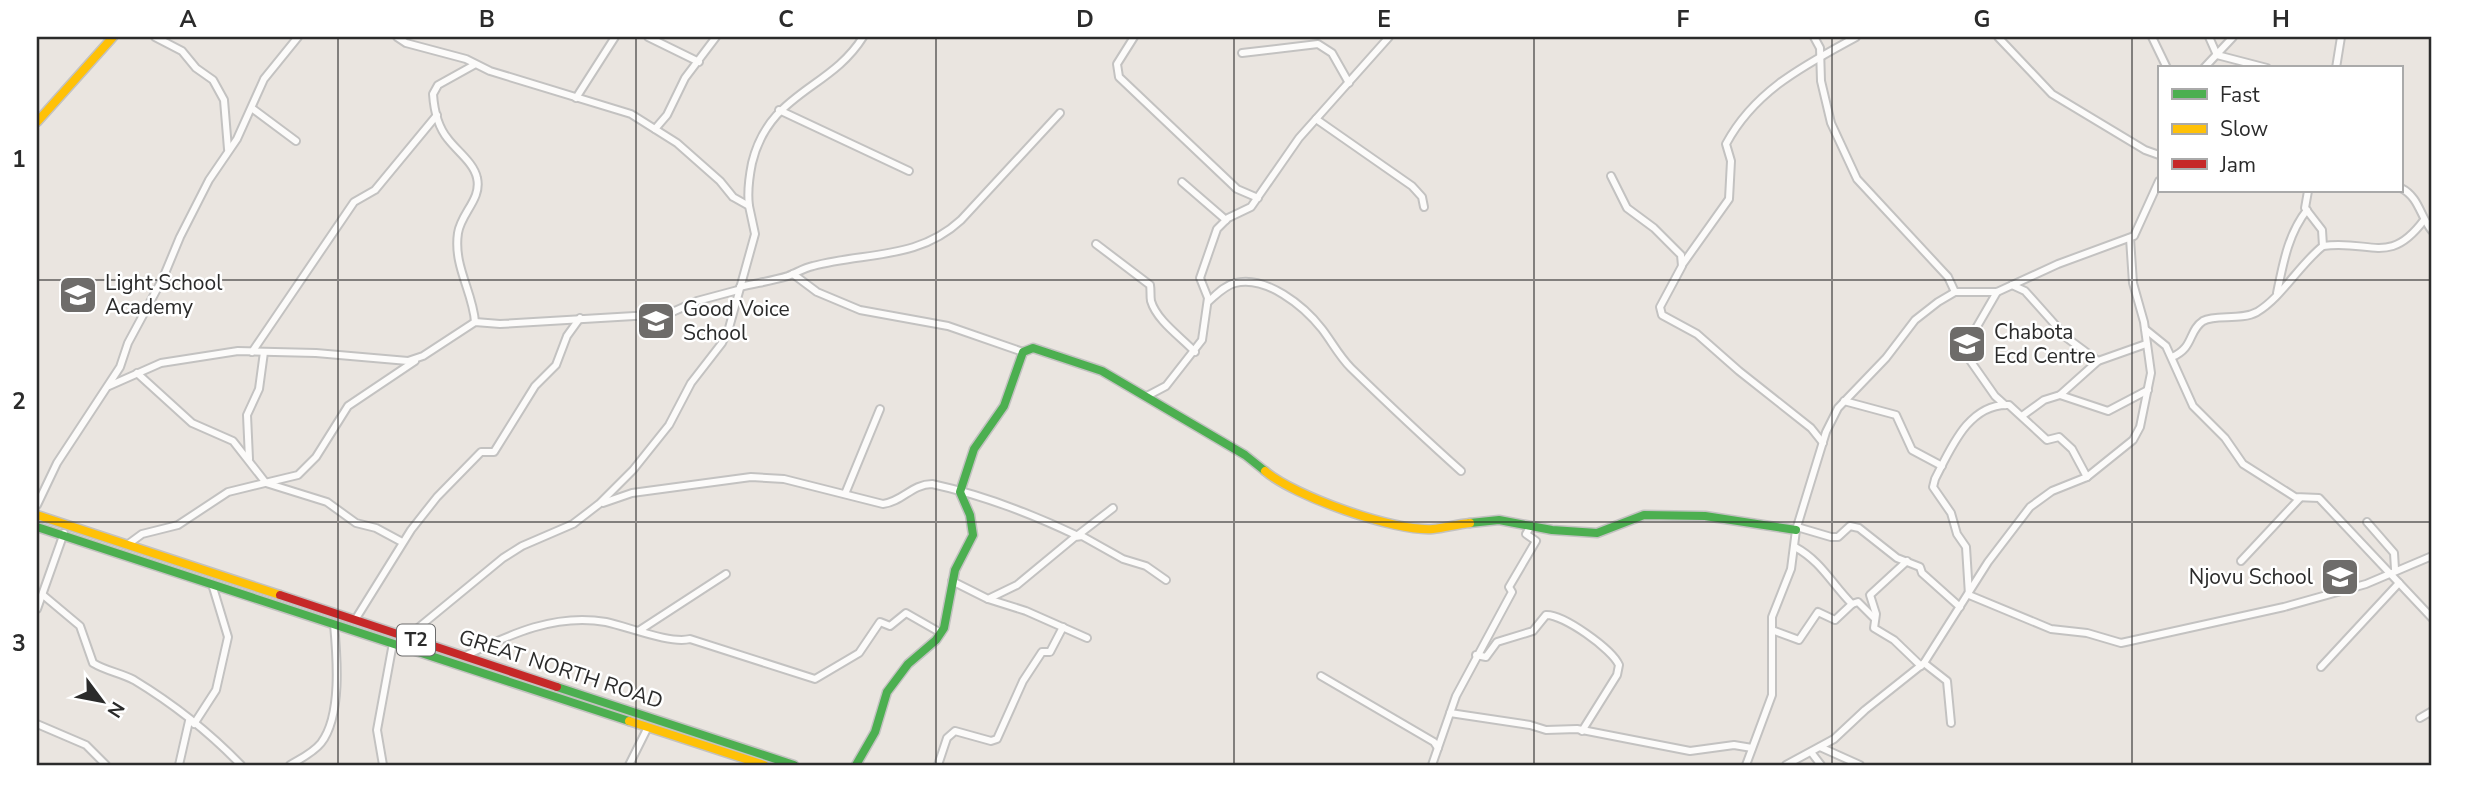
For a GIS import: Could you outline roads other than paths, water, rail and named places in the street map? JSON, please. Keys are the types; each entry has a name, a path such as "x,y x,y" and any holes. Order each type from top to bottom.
{"main road":[{"path":"37,122 113,37"},
{"path":"856,765 875,732 891,685 908,664 942,633 948,615 952,581 973,535 970,515 960,492 974,449 1004,406 1023,352 1037,349 1094,368 1244,454 1269,475 1328,505 1348,509 1382,523 1433,529 1445,525 1493,520 1597,533 1644,514 1705,516 1796,528"},
{"name":"GREAT NORTH ROAD","path":"37,515 794,765"},
{"name":"GREAT NORTH ROAD","path":"37,527 764,765"}],"street":[{"path":"155,37 182,51 196,68 213,80 224,100 228,149"},
{"path":"37,505 57,464 109,386 163,278 180,237 253,109 264,79 298,37"},
{"path":"397,37 406,43 466,59 474,65 576,98 624,110 669,138 720,181 733,197 749,206"},
{"path":"576,98 615,37"},
{"path":"648,37 699,62"},
{"path":"655,129 663,120 685,78 716,37"},
{"path":"407,637 503,558 522,546 573,524 599,504 633,470 669,425 691,383 722,344 733,316 755,234 747,195 754,156 766,127 779,110 832,68 863,37"},
{"path":"1134,37 1117,64 1119,77 1237,189 1258,198"},
{"path":"1147,396 1166,386 1202,340 1208,301 1200,278 1214,235 1226,220 1251,207 1316,119 1389,37"},
{"path":"1814,37 1820,48 1818,56 1831,123 1857,179 1948,278 1955,292"},
{"path":"1824,443 1811,428 1739,371 1698,334 1662,315 1660,307 1682,266 1729,199 1730,153 1726,144 1736,127 1784,78 1818,56 1856,37"},
{"path":"1998,37 2052,94 2144,150 2158,155"},
{"path":"2152,37 2166,66"},
{"path":"2208,37 2217,55 2259,66"},
{"path":"2206,66 2233,37"},
{"path":"2336,66 2341,37"},
{"path":"1241,53 1318,44 1332,53 1349,83"},
{"path":"474,65 435,88 437,115 446,138 477,176 475,199 458,231 461,276 474,310 474,322"},
{"path":"253,109 296,141"},
{"path":"779,110 909,171"},
{"path":"127,545 142,534 178,525 228,492 298,475 316,457 348,406 474,322 500,324 668,314 697,301 813,266 913,250 949,231 1060,113"},
{"path":"252,352 354,202 375,190 437,115"},
{"path":"1316,119 1412,186 1422,197 1424,207"},
{"path":"663,120 669,138"},
{"path":"1611,176 1623,203 1677,251 1682,266"},
{"path":"1181,182 1226,220"},
{"path":"1746,765 1773,687 1772,617 1790,569 1796,528 1830,420 1927,308 1955,292 1997,292 2130,238 2138,232 2158,183"},
{"path":"2402,189 2415,197 2424,220 2432,231"},
{"path":"2277,293 2283,262 2296,226 2307,210 2308,192"},
{"path":"2307,210 2322,230 2323,246"},
{"path":"2172,357 2187,348 2201,323 2258,312 2323,246 2392,247 2411,237 2424,220"},
{"path":"1786,765 1842,733 1864,710 1923,665 1988,562 2030,507 2052,491 2087,477 2133,440 2140,427 2151,373 2145,329 2133,283 2130,238"},
{"path":"1096,244 1150,285 1151,301 1156,309 1169,327 1195,352"},
{"path":"793,274 817,292 860,310 948,326 1023,352"},
{"path":"1208,301 1225,287 1242,282 1264,286 1286,298 1321,328 1353,371 1461,471"},
{"path":"2012,285 2025,291 2067,338 2098,361"},
{"path":"1997,292 1975,330 1967,356 1995,396 2049,441 2059,436 2072,449 2087,477"},
{"path":"355,620 402,542 437,497 478,454 494,452 535,386 556,365 567,336 580,318"},
{"path":"2145,329 2163,342 2193,405 2225,438 2243,464 2300,498 2319,498 2393,572 2399,583 2432,618"},
{"path":"2022,416 2045,400 2060,395 2098,361 2146,345"},
{"path":"109,386 176,359 238,351 316,353 395,362 416,359"},
{"path":"249,459 247,415 259,389 264,352"},
{"path":"137,373 192,423 226,436 249,459 266,483 335,505 356,523 376,528 402,542"},
{"path":"2060,395 2108,411 2148,390"},
{"path":"1844,401 1896,415 1912,450 1942,466"},
{"path":"1969,595 1966,547 1957,534 1951,513 1933,487 1942,466 1967,425 1989,406 2006,405"},
{"path":"845,495 880,409"},
{"path":"599,504 632,493 751,477 784,479 883,504 898,499 916,486 926,484 1031,513 1049,526 1097,542 1123,559 1146,566 1167,580"},
{"path":"2241,561 2300,498"},
{"path":"988,599 1017,585 1112,508"},
{"path":"2367,522 2394,553 2393,572"},
{"path":"37,609 67,525"},
{"path":"1432,765 1450,713 1476,655 1512,592 1509,587 1536,541 1526,534 1531,526"},
{"path":"1796,528 1831,537 1854,527 1920,567 1922,573 1960,607"},
{"path":"1795,547 1813,557 1852,604"},
{"path":"1969,595 2050,629 2087,633 2120,643 2284,607 2393,572 2432,556"},
{"path":"1907,561 1870,595 1874,628 1894,639 1923,665 1947,681 1951,723"},
{"path":"640,630 726,574"},
{"path":"952,581 988,599 1087,638"},
{"path":"2321,667 2399,583"},
{"path":"179,765 191,722 216,690 228,636 212,584"},
{"path":"43,595 80,626 93,663 135,681 214,738 241,765"},
{"path":"1772,630 1799,640 1818,612 1835,620 1852,604 1858,602 1875,619"},
{"path":"465,656 512,635 560,621 588,620 674,639 690,639 815,679 859,653 880,622 890,626 901,614 906,613 942,633"},
{"path":"1476,655 1486,657 1501,639 1533,631 1546,615 1577,628 1615,657 1619,665 1617,675 1582,731"},
{"path":"290,765 317,747 329,728 338,655 334,624"},
{"path":"938,765 947,738 955,731 991,741 997,739 1023,681 1042,652 1050,652 1063,627"},
{"path":"383,765 377,730 397,634"},
{"path":"1321,676 1372,703 1434,742 1438,748"},
{"path":"2420,718 2432,711"},
{"path":"1450,713 1530,724 1546,730 1582,731 1690,751 1726,746 1752,748"},
{"path":"37,724 86,745 106,765"},
{"path":"629,765 648,727"},
{"path":"1820,747 1860,765"},
{"path":"1811,752 1821,765"}],"place":[{"name":"Light School Academy","path":"78,295"},
{"name":"Good Voice School","path":"656,321"},
{"name":"Chabota Ecd Centre","path":"1967,344"},
{"name":"Njovu School","path":"2340,577"}]}
